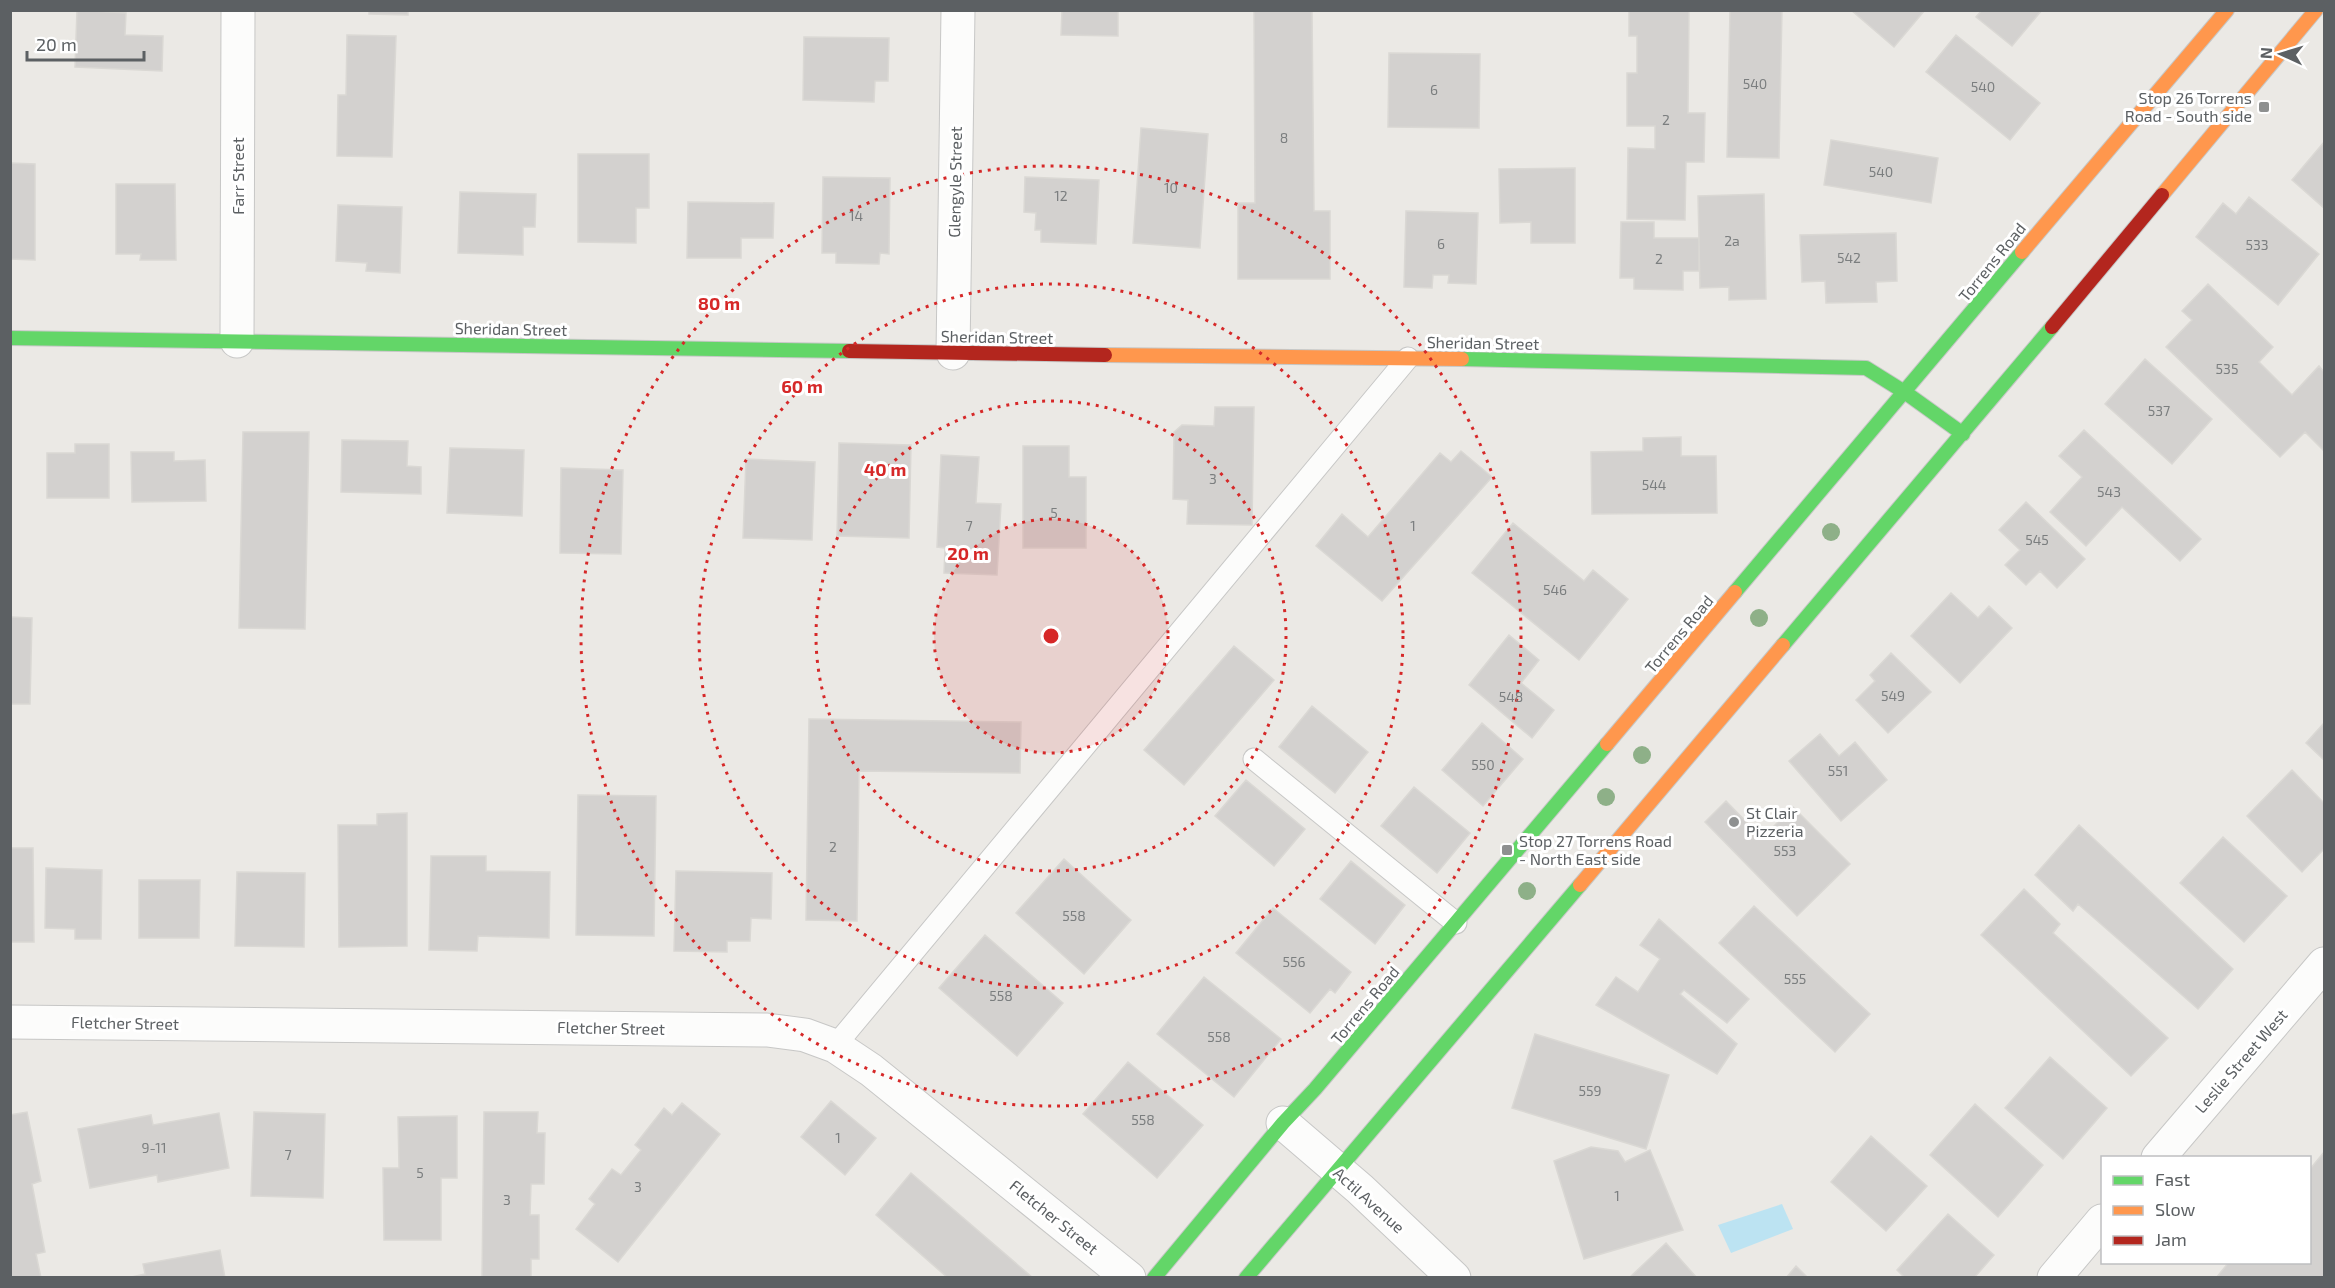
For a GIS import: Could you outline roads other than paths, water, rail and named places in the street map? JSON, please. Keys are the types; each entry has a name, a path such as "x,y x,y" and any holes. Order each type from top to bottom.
{"main road":[{"name":"Torrens Road","path":"1154,1278 1283,1123 1315,1089 1906,393 2040,230 2227,10"},
{"path":"1246,1278 1963,434 2316,10"},
{"name":"Sheridan Street","path":"10,338 1408,358 1866,368 1906,393 1963,434"}],"street":[{"name":"Farr Street","path":"237,341 238,10"},
{"name":"Glengyle Street","path":"953,353 958,10"},
{"name":"Leslie Street West","path":"2160,1156 2325,964"},
{"name":"Fletcher Street","path":"10,1022 767,1030 805,1035 835,1046 871,1070 1129,1278"},
{"name":"Actil Avenue","path":"1283,1123 1454,1278"},
{"path":"2054,1278 2101,1223"}],"lane":[{"path":"835,1046 1408,358"},
{"path":"1254,759 1456,923"}],"water":[{"path":"1782,1204 1793,1229 1731,1253 1718,1225"}],"place":[{"name":"Stop 26 Torrens Road - South side","path":"2264,107"},
{"name":"St Clair Pizzeria","path":"1734,822"},
{"name":"Stop 27 Torrens Road - North East side","path":"1507,850"}]}
